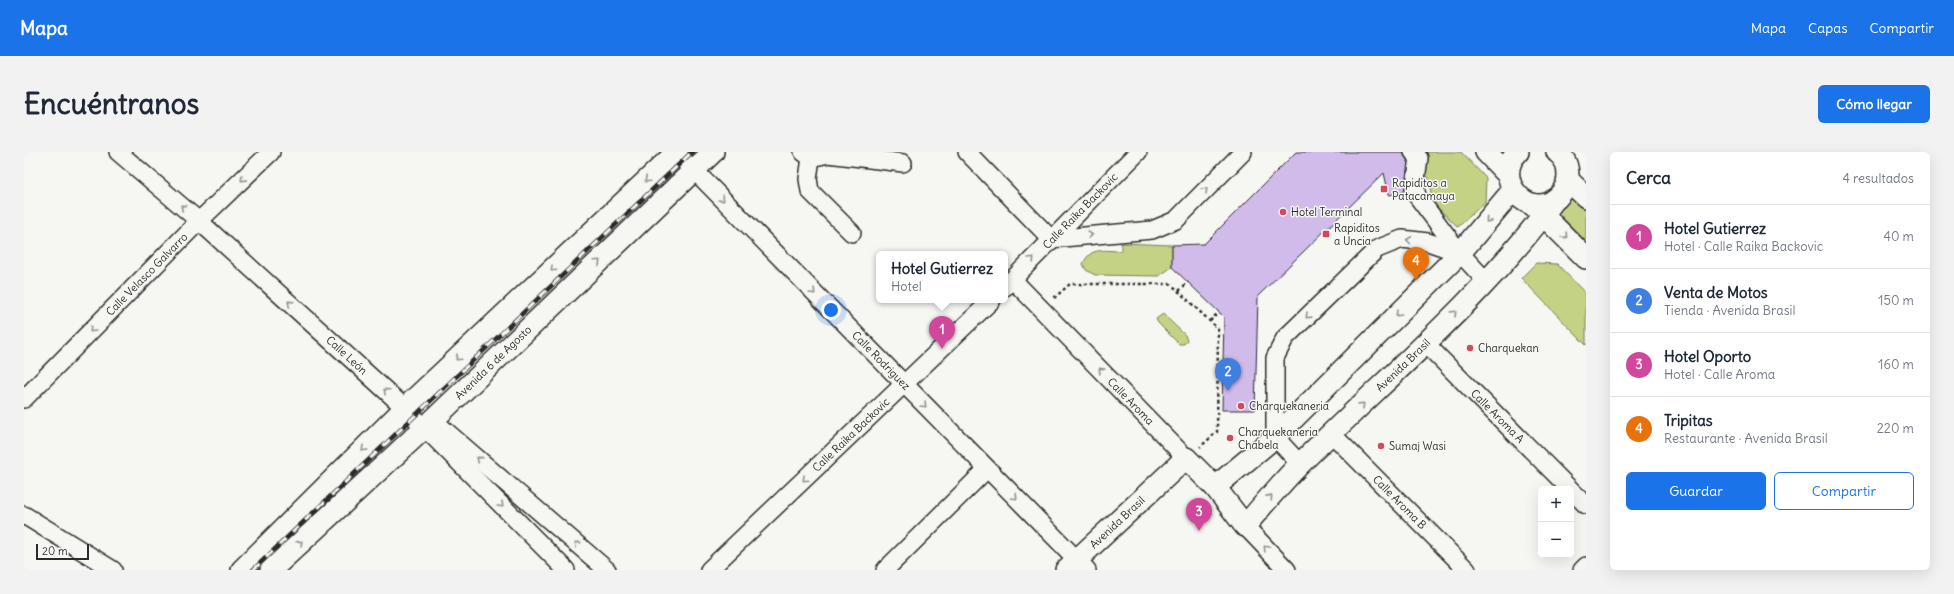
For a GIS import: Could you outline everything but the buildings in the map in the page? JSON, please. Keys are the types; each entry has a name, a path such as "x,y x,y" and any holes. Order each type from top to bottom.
{"main road":[{"path":"242,570 405,408 676,152"},
{"name":"Avenida 6 de Agosto","path":"271,570 428,424 695,171 713,152"},
{"path":"1486,152 1522,200 1543,206 1586,258"},
{"path":"1215,487 1275,437 1460,253 1510,182 1512,160 1518,152"},
{"path":"1560,153 1566,163 1568,180 1586,198"},
{"name":"Avenida Brasil","path":"1244,526 1300,464 1425,343 1486,281 1543,206 1565,187 1568,180"},
{"name":"Avenida Brasil","path":"1076,566 1186,458"},
{"name":"Calle Aroma","path":"1186,458 1215,487 1244,526"}],"street":[{"name":"Calle León","path":"118,152 199,221 405,408 428,424 607,570"},
{"name":"Calle Velasco Galvarro","path":"24,399 199,221 271,152"},
{"name":"Calle Rodriguez","path":"676,152 987,469 1076,566"},
{"path":"967,152 1051,239 1152,230 1176,220 1243,152"},
{"name":"Calle Raika Backovic","path":"1009,284 1137,152"},
{"path":"1413,152 1419,158 1415,186 1417,196 1460,253 1486,281"},
{"path":"852,233 810,191 807,155 828,154 903,162"},
{"path":"1300,464 1275,437 1275,358 1285,338 1377,249 1402,239 1428,242 1460,253"},
{"name":"Calle Aroma","path":"1009,284 1043,310 1186,458"},
{"name":"Calle Raika Backovic","path":"709,570 989,303"},
{"name":"Calle Aroma A","path":"1425,343 1568,486"},
{"name":"Calle León","path":"428,424 566,570"},
{"name":"Calle Aroma B","path":"1332,434 1467,570"},
{"path":"885,570 987,469"},
{"name":"Calle Aroma A","path":"1574,492 1586,505"},
{"path":"24,515 113,570"},
{"path":"1244,526 1287,570"},
{"path":"1582,570 1586,566"}],"path":[{"path":"1179,291 1188,282"},
{"path":"1043,310 1065,287 1070,284 1171,284 1210,321 1218,330 1217,432 1186,458"},
{"path":"1210,321 1219,312"}],"green space":[{"path":"1403,152 1461,152 1486,178 1485,202 1458,227 1432,202 1429,180 1419,159 1411,159"},
{"path":"1575,194 1586,205 1586,242 1557,212"},
{"path":"1121,243 1172,245 1172,267 1159,276 1095,275 1086,270 1083,264 1090,254 1104,250 1121,251"},
{"path":"1536,263 1557,264 1586,294 1586,345 1521,278"},
{"path":"1163,314 1185,335 1187,340 1184,344 1179,344 1158,323 1156,319"}],"railway":[{"path":"253,570 692,152"}],"place":[{"name":"Rapiditos a Patacamaya","path":"1384,189"},
{"name":"Hotel Terminal","path":"1283,212"},
{"name":"Rapiditos a Uncia","path":"1326,234"},
{"name":"Tripitas","path":"1416,280"},
{"name":"Charquekan","path":"1470,348"},
{"name":"Hotel Gutierrez","path":"942,349"},
{"name":"Venta de Motos","path":"1228,391"},
{"name":"Charquekaneria","path":"1241,406"},
{"name":"Charquekaneria Chabela","path":"1230,438"},
{"name":"Sumaj Wasi","path":"1381,446"},
{"name":"Hotel Oporto","path":"1199,531"}]}
